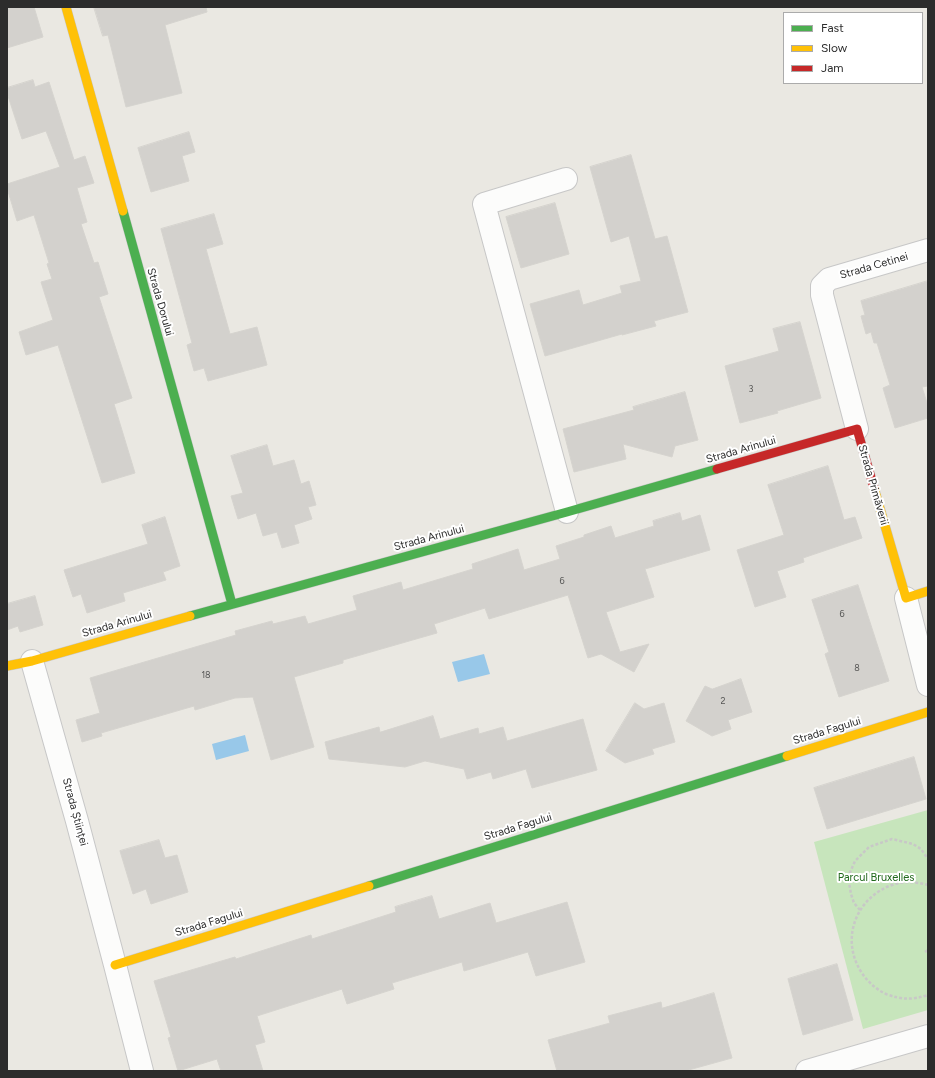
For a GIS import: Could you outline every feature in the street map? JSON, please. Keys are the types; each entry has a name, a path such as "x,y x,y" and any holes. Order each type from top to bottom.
{"street":[{"name":"Strada Dorului","path":"66,7 232,604"},
{"path":"566,179 484,204 567,512"},
{"name":"Strada Cetinei","path":"822,286 829,279 928,250"},
{"name":"Strada Primăverii","path":"822,286 822,295 857,429 906,598 928,685"},
{"name":"Strada Arinului","path":"7,666 32,661 232,604 567,512 857,429"},
{"path":"906,598 928,591"},
{"name":"Strada Științei","path":"32,661 55,740 142,1071"},
{"name":"Strada Fagului","path":"115,965 928,712"},
{"path":"807,1071 928,1036"}],"path":[{"path":"860,910 854,903 848,877 855,861 870,847 892,839 913,844 920,849 928,859"},
{"path":"928,885 915,882 896,884 878,892 863,905 860,910 854,922 851,942 855,962 865,978 880,991 898,998 917,999 928,996"}],"green space":[{"name":"Parcul Bruxelles","path":"928,810 928,1010 863,1029 814,842"}],"water":[{"path":"484,654 490,674 458,682 452,662"},
{"path":"245,735 249,751 216,760 212,744"}],"building":[{"path":"7,7 34,7 43,37 7,48"},
{"path":"94,7 206,7 207,12 165,25 182,93 126,107 108,35 103,36"},
{"path":"33,80 35,87 49,82 74,160 85,156 94,183 77,188 87,222 81,224 94,263 98,262 108,294 99,297 132,398 114,404 135,473 102,483 58,345 26,355 19,332 53,320 41,282 52,279 47,264 49,263 34,215 17,221 7,188 7,184 60,167 46,131 22,139 7,93 7,88"},
{"path":"189,132 195,152 182,156 189,181 151,192 138,148"},
{"path":"631,155 655,239 667,236 688,312 654,321 656,326 545,356 530,304 579,290 583,305 622,293 620,286 641,281 629,236 611,242 590,167"},
{"path":"555,203 569,254 521,268 506,217"},
{"path":"214,214 223,244 206,249 230,334 257,327 267,365 208,381 204,368 194,371 187,345 192,343 161,229"},
{"path":"928,281 928,386 922,387 928,406 928,418 895,428 883,388 890,385 877,343 874,343 871,332 866,334 861,316 865,315 861,301"},
{"path":"800,322 821,398 777,411 778,413 740,423 725,366 779,351 773,329"},
{"path":"685,392 698,440 675,446 672,457 623,444 626,459 574,472 563,429 634,410 633,407"},
{"path":"267,445 273,466 294,460 301,484 309,481 316,505 308,507 312,519 294,525 299,543 282,548 277,532 263,536 256,513 238,519 231,496 243,493 231,456"},
{"path":"828,466 844,520 855,517 862,538 803,558 804,562 777,571 786,597 755,607 737,550 784,535 768,485"},
{"path":"680,513 682,521 700,515 710,550 645,569 654,597 606,612 620,652 649,644 634,672 601,654 588,658 568,595 489,619 485,608 434,624 437,633 343,660 343,663 294,677 314,747 271,760 253,697 235,698 195,710 194,706 101,733 102,736 82,742 76,720 100,713 90,678 236,635 235,631 272,621 273,624 305,616 308,624 357,610 353,596 401,582 403,590 473,569 472,564 518,549 524,570 560,559 556,546 584,537 584,535 611,526 615,538 654,526 653,521"},
{"path":"165,517 180,566 163,572 166,580 123,593 125,601 87,613 81,594 73,597 64,570 148,544 142,525"},
{"path":"858,585 889,681 839,697 825,654 829,652 812,600"},
{"path":"35,596 43,625 20,632 18,626 7,630 7,604"},
{"path":"741,679 752,712 728,720 731,729 712,736 686,721 705,686 712,689"},
{"path":"635,703 644,709 664,703 675,742 652,749 654,754 625,763 606,751"},
{"path":"433,716 440,739 478,728 479,734 503,727 507,741 583,719 597,770 532,788 526,769 493,779 491,772 467,779 464,769 425,761 405,767 329,759 325,742 379,727 380,732"},
{"path":"914,757 926,799 827,829 814,788"},
{"path":"159,840 165,858 177,855 188,892 151,904 146,889 133,894 120,851"},
{"path":"432,896 439,919 490,903 496,923 567,902 585,962 536,976 528,952 464,971 462,962 392,983 394,989 347,1004 342,989 257,1016 265,1042 255,1045 263,1071 221,1071 217,1059 178,1071 168,1038 171,1037 154,981 235,957 236,959 311,935 312,939 396,912 395,907"},
{"path":"837,964 853,1020 803,1035 788,979"},
{"path":"714,993 732,1058 685,1071 557,1071 548,1040 610,1023 608,1016 661,1002 662,1008"}],"traffic: fast":[{"path":"123,211 232,604"},
{"path":"190,616 717,469"},
{"path":"369,886 787,756"}],"traffic: slow":[{"path":"66,7 123,211"},
{"path":"874,488 906,598 928,591"},
{"path":"7,666 32,661 190,616"},
{"path":"787,756 928,712"},
{"path":"115,965 369,886"}],"traffic: jam":[{"path":"717,469 857,429 874,488"}]}
